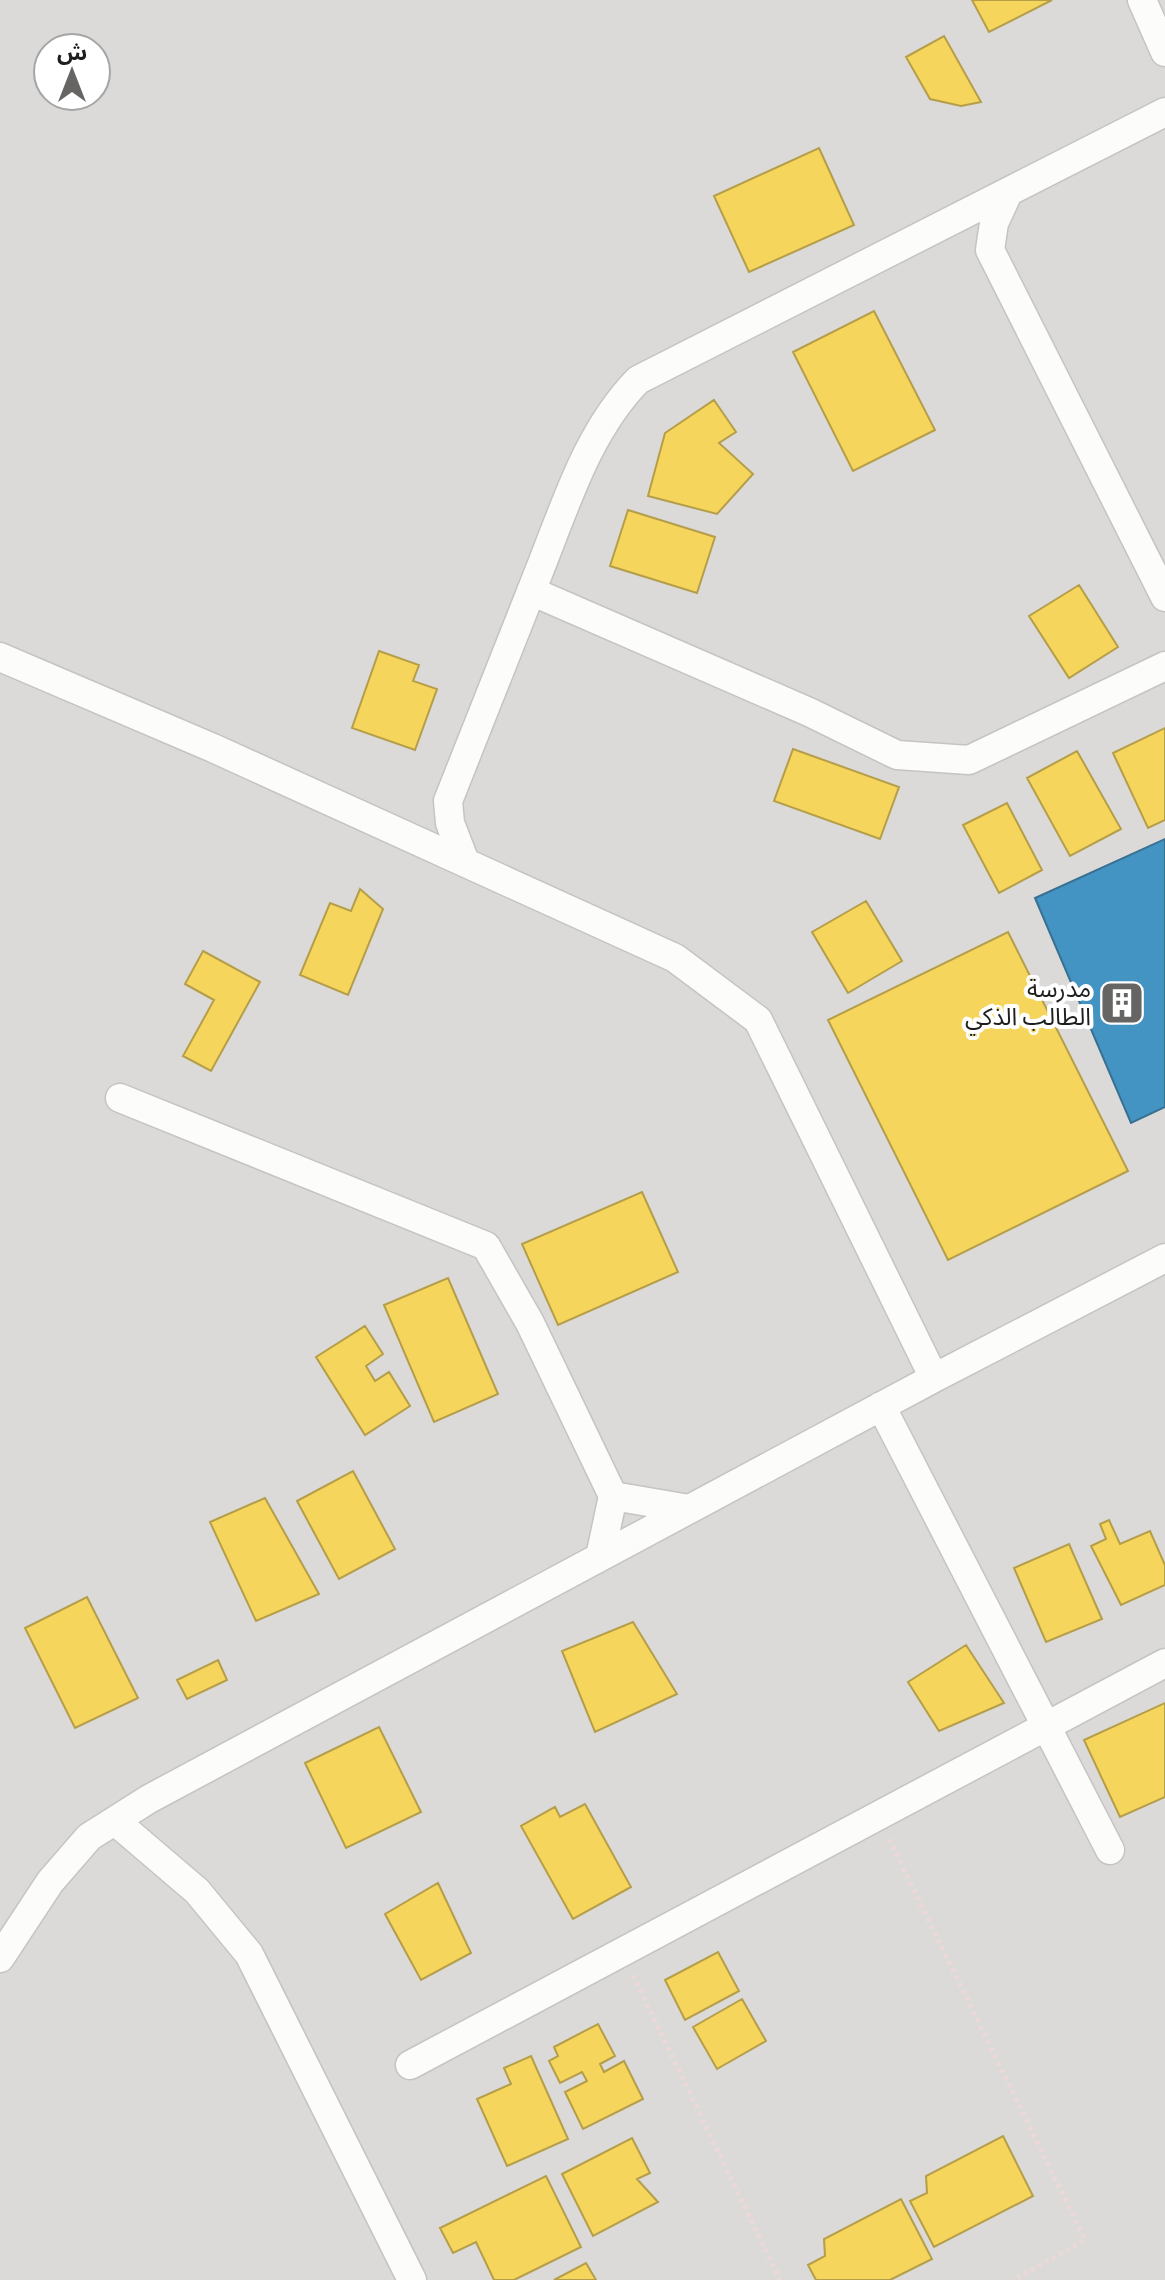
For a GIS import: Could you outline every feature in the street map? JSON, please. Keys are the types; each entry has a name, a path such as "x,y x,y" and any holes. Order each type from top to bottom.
{"street":[{"path":"1142,0 1165,52"},
{"path":"465,862 450,823 448,801 586,457 624,394 638,380 1165,112"},
{"path":"1008,193 994,223 990,250 1165,597"},
{"path":"928,233 958,237 990,250"},
{"path":"531,591 809,712 897,755 969,760 1165,666"},
{"path":"0,657 392,829 675,958 758,1020 934,1378"},
{"path":"392,829 418,822 448,801"},
{"path":"120,1098 486,1246 530,1323 613,1496 600,1557"},
{"path":"0,1958 50,1882 89,1837 149,1799 881,1406 1165,1258"},
{"path":"881,1406 1110,1850"},
{"path":"613,1496 689,1509"},
{"path":"410,2065 1165,1663"},
{"path":"115,1821 197,1891 249,1954 412,2280"}],"path":[{"path":"878,1817 1085,2240 1013,2280"},
{"path":"622,1952 780,2280"}],"shaded area":[{"path":"0,0 1165,0 1165,2280 0,2280"}],"building: سكن":[{"path":"972,0 1052,0 989,32"},
{"path":"944,36 981,102 961,106 930,99 906,57"},
{"path":"819,148 854,225 749,272 714,196"},
{"path":"874,311 935,430 853,471 793,352"},
{"path":"714,400 736,432 719,443 753,474 717,514 648,496 665,433"},
{"path":"628,510 715,537 697,593 610,566"},
{"path":"1079,585 1118,647 1069,678 1029,616"},
{"path":"379,651 419,665 413,681 437,689 415,750 352,728"},
{"path":"1165,728 1165,820 1148,828 1113,753"},
{"path":"793,749 899,787 880,839 774,801"},
{"path":"1077,751 1121,829 1070,856 1027,778"},
{"path":"1007,803 1042,870 999,893 963,825"},
{"path":"360,889 383,909 348,995 300,975 330,903 351,911"},
{"path":"866,901 902,961 848,993 812,932"},
{"path":"1008,932 1128,1171 948,1260 828,1020"},
{"path":"203,951 260,982 211,1071 183,1056 214,1000 185,984"},
{"path":"642,1192 678,1272 558,1325 522,1244"},
{"path":"448,1278 498,1394 434,1422 384,1305"},
{"path":"365,1326 383,1354 366,1366 375,1381 389,1372 410,1406 365,1435 316,1357"},
{"path":"353,1471 395,1549 339,1579 297,1501"},
{"path":"265,1498 319,1594 256,1621 210,1522"},
{"path":"1109,1520 1120,1544 1150,1531 1165,1565 1165,1585 1121,1605 1091,1546 1106,1539 1100,1524"},
{"path":"1069,1544 1102,1619 1046,1642 1014,1568"},
{"path":"87,1597 138,1698 75,1728 25,1628"},
{"path":"633,1622 677,1694 595,1732 562,1651"},
{"path":"966,1645 1004,1703 939,1731 908,1682"},
{"path":"218,1660 227,1680 187,1699 177,1680"},
{"path":"1165,1703 1165,1797 1120,1817 1084,1740"},
{"path":"379,1727 421,1812 346,1848 305,1763"},
{"path":"585,1804 631,1887 573,1919 521,1826 555,1807 560,1817"},
{"path":"438,1883 471,1953 421,1980 385,1914"},
{"path":"718,1952 739,1991 685,2020 665,1980"},
{"path":"742,1999 766,2041 717,2069 693,2027"},
{"path":"598,2024 615,2056 600,2064 604,2072 624,2061 643,2099 583,2129 565,2092 587,2081 582,2072 560,2083 549,2061 558,2056 554,2047"},
{"path":"531,2056 568,2139 507,2166 477,2099 511,2084 504,2068"},
{"path":"1003,2136 1033,2196 934,2247 910,2201 927,2193 926,2176"},
{"path":"632,2138 650,2173 637,2179 658,2202 593,2236 562,2174"},
{"path":"546,2176 581,2247 514,2280 494,2280 476,2242 453,2253 440,2228"},
{"path":"901,2199 932,2259 890,2280 816,2280 808,2265 825,2256 824,2239"},
{"path":"586,2263 596,2280 554,2280"}],"building: مدارس":[{"name":"مدرسة الطالب الذكي","path":"1165,839 1165,1107 1131,1123 1035,898"}],"place":[{"name":"مدرسة الطالب الذكي","path":"1122,1003"}]}
